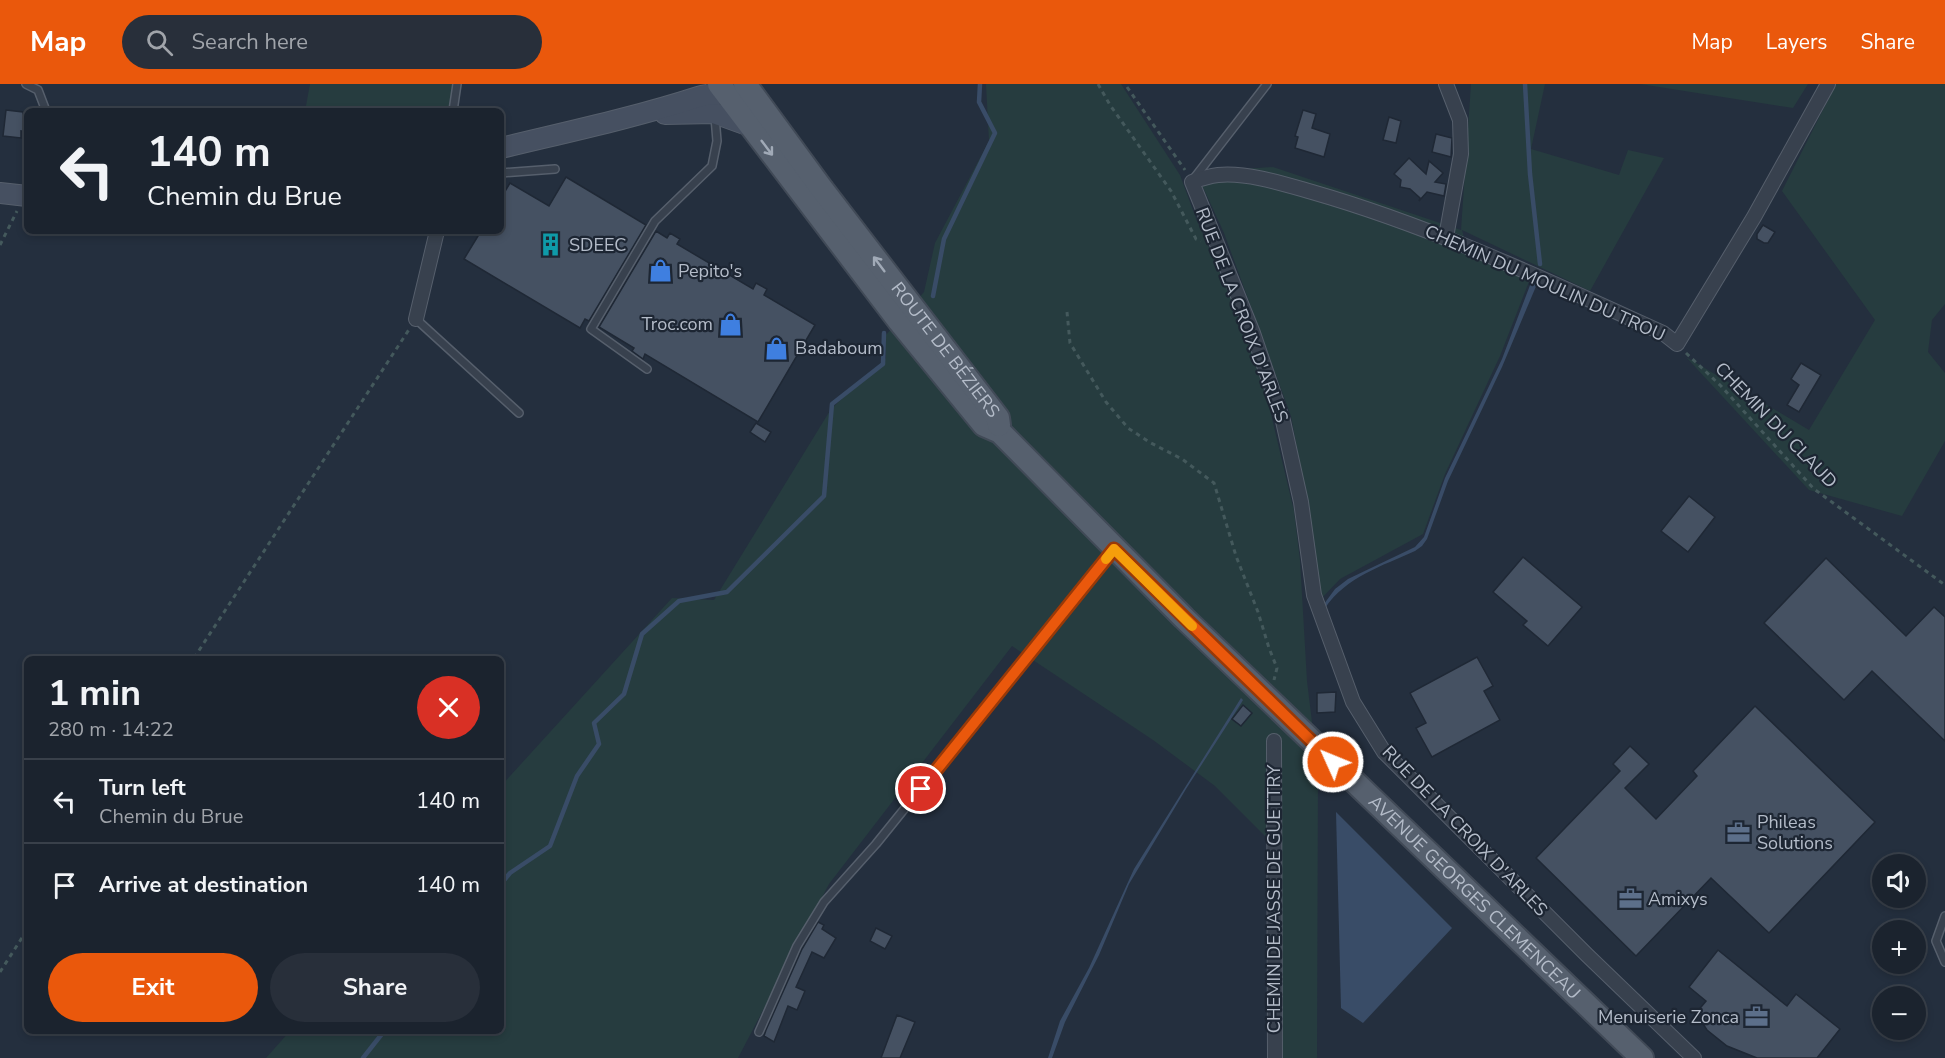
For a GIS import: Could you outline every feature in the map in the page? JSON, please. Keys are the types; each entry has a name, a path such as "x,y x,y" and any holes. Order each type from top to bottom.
{"main road":[{"name":"ROUTE DE BÉZIERS","path":"717,93 750,126 899,321 984,425 1000,432"},
{"name":"ROUTE DE BÉZIERS","path":"717,93 822,189 998,418 1000,432"},
{"name":"AVENUE GEORGES CLEMENCEAU","path":"1000,432 1114,549 1642,1058"},
{"path":"1435,860 1517,952 1621,1058"}],"street":[{"path":"1446,84 1460,120 1461,154 1446,237"},
{"name":"CHEMIN DU MOULIN DU TROU","path":"1192,182 1220,174 1263,178 1334,199 1446,237 1663,333 1677,344 1754,217 1828,84"},
{"path":"641,115 687,94 717,93"},
{"path":"504,147 641,115 717,93"},
{"name":"RUE DE LA CROIX D'ARLES","path":"1192,182 1252,333 1283,421 1300,502 1314,595 1353,702 1384,752 1587,955 1694,1058"},
{"path":"0,193 24,192"},
{"path":"416,319 436,234"},
{"name":"CHEMIN DE JASSE DE GUETTRY","path":"1274,741 1275,1058"}],"lane":[{"path":"27,84 38,90 45,108"},
{"path":"454,108 458,84"},
{"path":"1192,182 1267,84"},
{"path":"647,369 591,329 655,221 712,166 717,141 717,93"},
{"path":"504,173 555,169"},
{"path":"416,319 519,413"},
{"path":"759,1032 797,946 824,902 876,844 1114,549"},
{"path":"1945,916 1935,941 1945,962"}],"path":[{"path":"1098,84 1110,105 1171,191 1196,239 1217,244"},
{"path":"1127,87 1192,182"},
{"path":"0,245 24,196"},
{"path":"1066,312 1070,343 1106,402 1128,428 1182,459 1214,483 1236,556 1277,668 1275,679 1265,696"},
{"path":"195,656 416,319"},
{"name":"CHEMIN DU CLAUD","path":"1677,344 1721,386 1814,489 1945,585"},
{"path":"0,972 24,935"}],"green space":[{"path":"310,84 462,84 458,108 306,108"},
{"path":"986,84 1121,84 1180,175 1197,221 1236,308 1265,389 1294,511 1300,560 1307,681 1318,771 1317,1058 1281,1058 1281,852 1215,786 1153,740 1012,646 829,884 738,1058 266,1058 287,1034 504,1034 504,783 672,598 714,600 831,409 886,358 885,336 924,292 935,243 989,141"},
{"path":"1471,84 1545,84 1531,149 1619,175 1628,150 1664,158 1590,291 1462,230 1468,253 1530,279 1500,356 1445,474 1423,534 1340,579 1321,599 1308,506 1291,416 1224,233 1196,172 1273,167 1461,230"},
{"path":"1640,84 1808,84 1793,108"},
{"path":"1836,84 1945,84 1945,304 1932,320 1928,352 1945,373 1945,441 1902,516 1809,490 1686,357 1809,430 1875,320 1782,191"}],"water":[{"path":"1532,280 1537,284 1502,367 1448,481 1427,539 1415,551 1354,580 1343,588 1325,608 1324,604 1335,589 1348,579 1415,547 1424,537 1445,478 1502,359"},
{"path":"1241,698 1243,700 1240,705 1129,884 1099,955 1065,1022 1052,1058 1048,1058 1060,1021 1089,968 1134,869"},
{"path":"1336,812 1452,928 1363,1023 1341,1008"}],"building":[{"path":"6,110 23,112 24,132 21,131 21,138 3,136"},
{"path":"1303,110 1316,114 1312,128 1330,134 1324,157 1295,148 1298,137 1295,136"},
{"path":"1389,117 1401,121 1396,143 1383,140"},
{"path":"1436,134 1452,138 1451,157 1432,152"},
{"path":"1409,158 1426,174 1429,161 1443,173 1435,182 1446,184 1444,196 1427,192 1419,201 1420,198 1410,189 1400,187 1401,180 1394,174"},
{"name":"SDEEC","path":"566,177 646,225 589,321 585,319 580,328 464,259 479,234 504,234 504,193 510,183 549,206"},
{"path":"1763,225 1775,232 1768,243 1757,239 1757,234"},
{"path":"656,231 667,238 670,233 680,239 677,244 753,289 756,283 767,289 764,295 815,325 758,422 645,354 643,359 632,351 634,348 599,327"},
{"path":"1801,363 1821,375 1799,412 1787,405 1799,385 1791,379"},
{"path":"756,423 771,432 765,442 750,432"},
{"path":"1689,496 1715,517 1688,552 1661,531"},
{"path":"1523,557 1582,607 1548,646 1523,625 1527,621 1493,592"},
{"path":"1826,558 1906,636 1934,607 1945,617 1945,741 1872,671 1844,700 1764,623"},
{"path":"1477,657 1493,686 1484,691 1500,720 1432,757 1416,728 1426,723 1410,693"},
{"path":"1336,692 1335,712 1317,713 1317,693"},
{"path":"1243,705 1252,713 1241,726 1232,719"},
{"path":"1755,706 1875,822 1769,933 1711,878 1636,956 1536,858 1620,771 1613,764 1630,746 1649,764 1625,788 1656,819 1697,776 1693,771"},
{"path":"818,922 824,925 822,929 836,938 824,958 812,952 796,987 805,991 797,1010 788,1006 774,1042 764,1036 766,1030 802,949"},
{"path":"876,928 892,936 885,949 870,941"},
{"path":"1718,950 1787,1006 1796,994 1840,1029 1817,1058 1757,1058 1727,1046 1707,1030 1696,1013 1706,1001 1689,987"},
{"path":"897,1015 915,1022 900,1058 881,1058"}],"waterway":[{"path":"933,296 944,239 995,133 979,102 980,84"},
{"path":"1525,84 1530,174 1540,264"},
{"path":"504,880 510,873 550,846 577,776 599,744 594,723 624,694 642,634 679,601 727,592 824,496 832,404 883,364 884,333"},
{"path":"363,1058 382,1034"}],"slow traffic":[{"path":"1106,559 1114,549 1192,626"}],"place":[{"name":"SDEEC","path":"551,245"},
{"name":"Pepito's","path":"660,271"},
{"name":"Troc.com","path":"731,324"},
{"name":"Badaboum","path":"777,348"},
{"name":"Phileas Solutions","path":"1739,832"},
{"name":"Amixys","path":"1630,899"},
{"name":"Menuiserie Zonca","path":"1757,1017"}],"route":[{"path":"921,789 1114,549 1333,762"}]}
